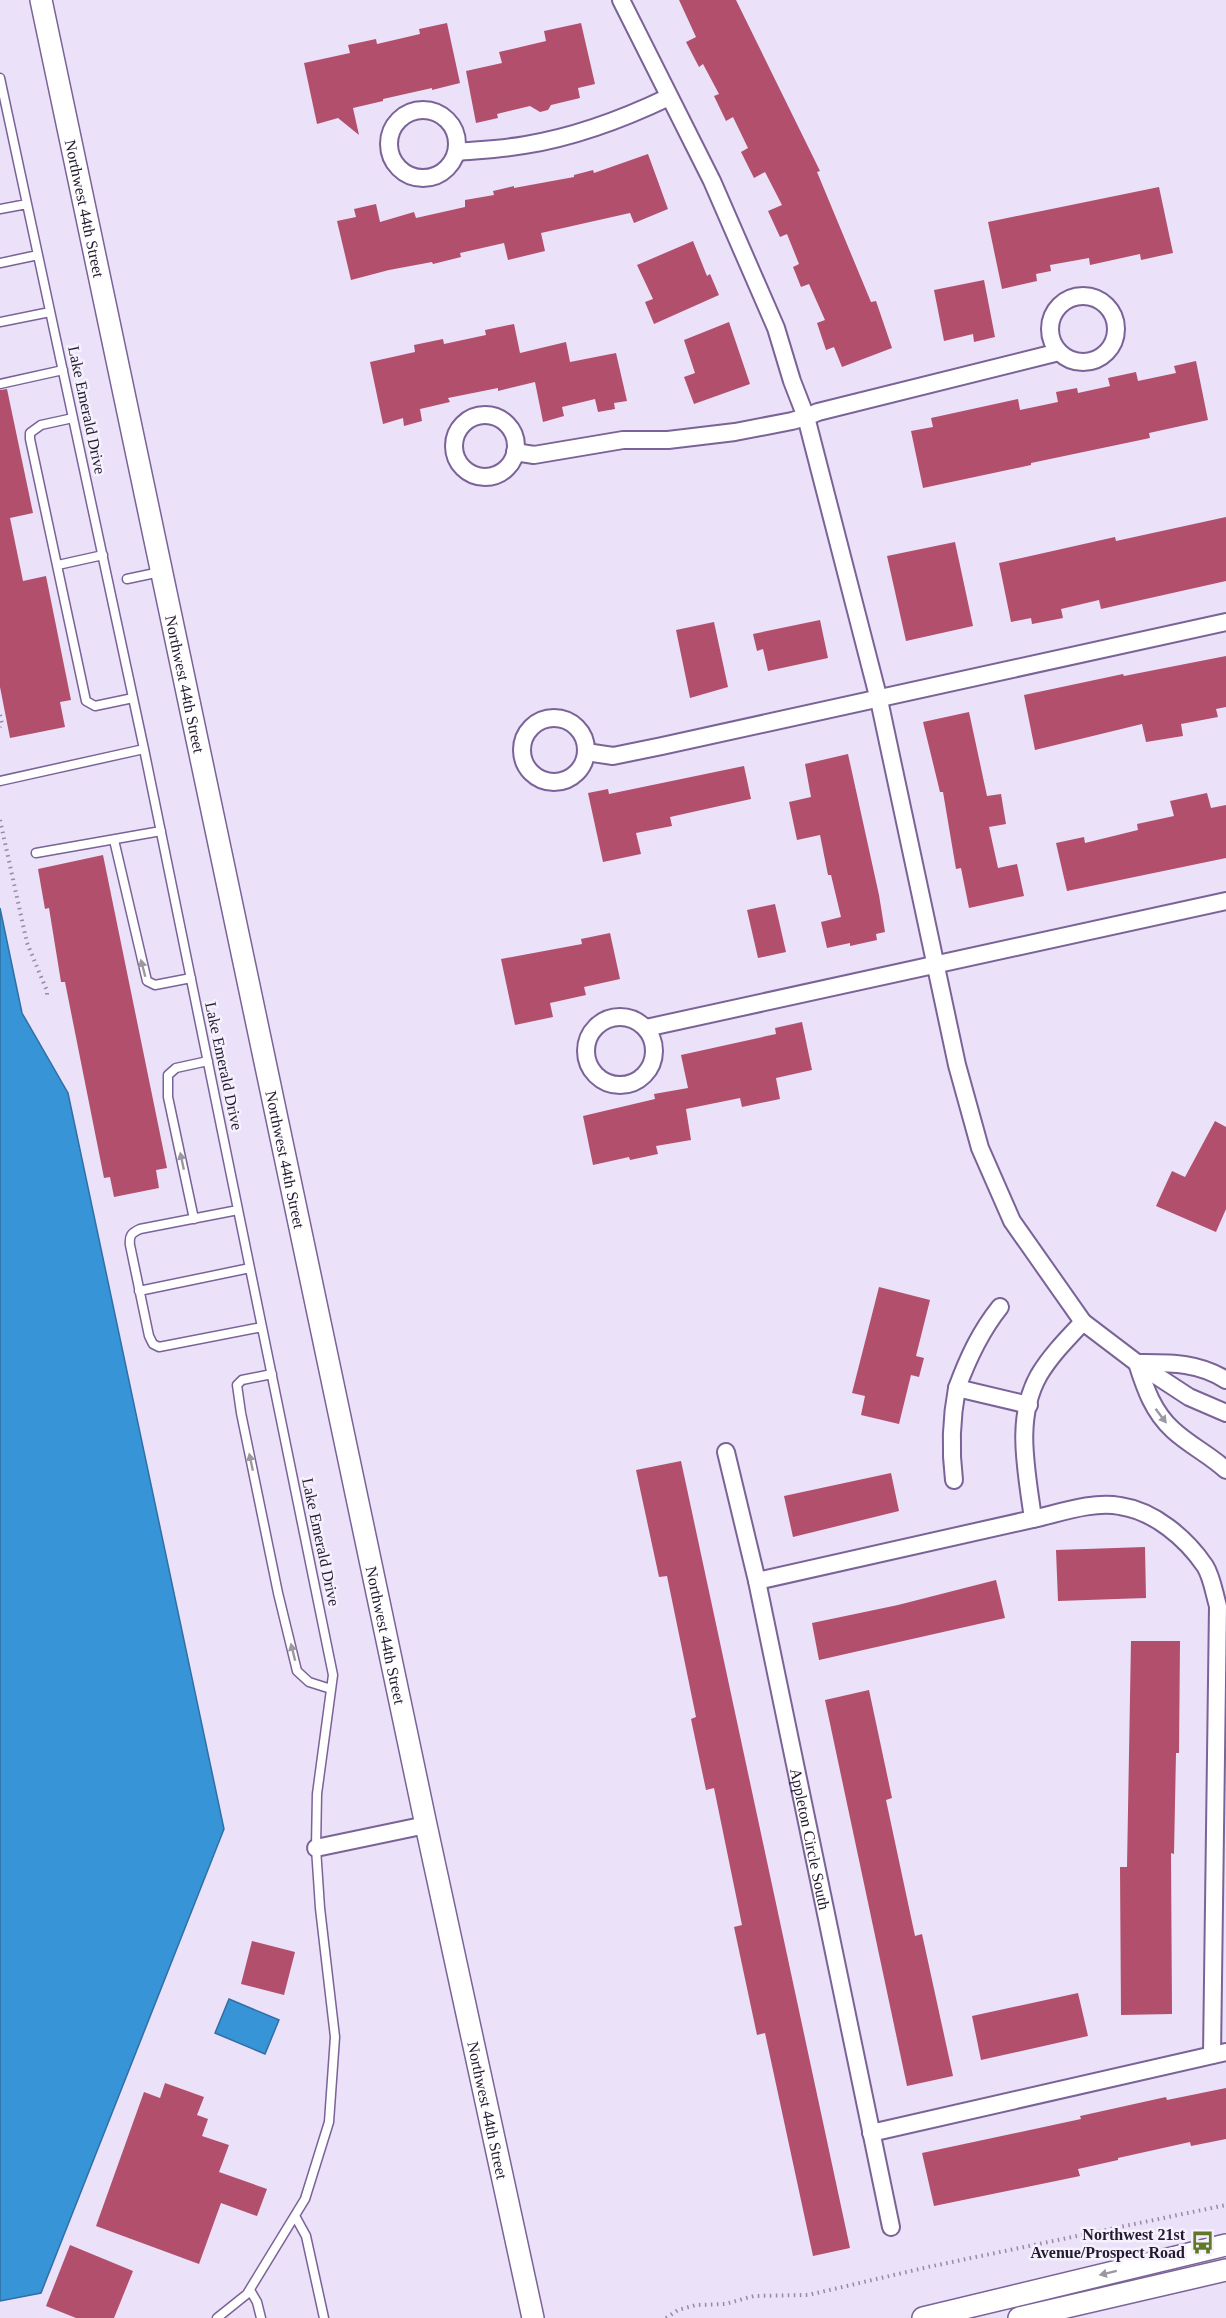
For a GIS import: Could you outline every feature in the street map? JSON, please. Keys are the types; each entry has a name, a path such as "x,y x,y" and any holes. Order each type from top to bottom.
{"street":[{"name":"Northwest 44th Street","path":"41,0 160,572 533,2318"},
{"path":"621,0 712,181 776,328 806,417 879,700 957,1065 980,1148 1012,1221 1083,1322 1137,1363 1189,1397 1226,1413"},
{"path":"457,152 454,130 438,113 428,110 417,110 406,114 397,121 388,141 389,152 401,171 411,177 434,177 444,171 457,152 526,145 588,129 625,117 669,97"},
{"path":"1082,296 1093,297 1103,303 1115,321 1116,332 1107,351 1099,358 1078,362 1068,359 1059,352 1050,333 1050,322 1054,311 1062,303 1082,296"},
{"path":"515,452 534,455 623,440 668,440 735,432 806,417 818,412 1059,352"},
{"path":"586,752 613,756 879,700 1226,622"},
{"path":"646,1028 1226,901"},
{"path":"615,1017 626,1017 646,1028 654,1049 653,1060 648,1070 631,1083 620,1085 599,1078 587,1059 586,1048 595,1028 615,1017"},
{"path":"954,1479 950,1451 952,1416 957,1388 967,1358 1000,1307"},
{"path":"1033,1519 1024,1455 1025,1416 1038,1377 1056,1351 1083,1322"},
{"path":"1137,1363 1184,1363 1213,1372 1226,1380"},
{"path":"1137,1363 1146,1392 1159,1415 1173,1431 1225,1463"},
{"path":"957,1388 1029,1406"},
{"name":"Appleton Circle South","path":"726,1452 757,1581 891,2227"},
{"path":"757,1581 1033,1519 1096,1506 1120,1506 1152,1516 1177,1535 1206,1568 1218,1606 1219,2053 871,2133"},
{"path":"316,1848 426,1825"},
{"path":"923,2318 1226,2245"},
{"path":"1018,2318 1226,2271"}],"lane":[{"name":"Lake Emerald Drive","path":"0,78 144,749 333,1675 316,1794 316,1848 320,1908 335,2037 328,2122 305,2199 250,2290 217,2318"},
{"path":"0,209 27,204"},
{"path":"0,263 38,255"},
{"path":"0,322 50,312"},
{"path":"0,384 63,370"},
{"path":"73,418 41,425 30,433 30,439 86,701 95,706 133,698"},
{"path":"58,565 103,555"},
{"path":"127,579 160,572"},
{"path":"0,781 144,749"},
{"path":"36,853 161,831"},
{"path":"114,840 147,981 155,985 191,978"},
{"path":"194,1219 168,1097 168,1075 176,1068 208,1061"},
{"path":"238,1210 140,1228 133,1232 129,1237 139,1291 149,1336 153,1344 159,1347 262,1328"},
{"path":"139,1291 250,1268"},
{"path":"272,1374 242,1380 237,1385 241,1413 278,1593 297,1671 309,1682 331,1689"},
{"path":"294,2216 306,2236 324,2318"},
{"path":"250,2290 257,2302 261,2318"}],"path":[{"path":"0,715 2,724 0,727"},
{"path":"0,820 27,943 47,991 47,999"},
{"path":"666,2318 678,2310 696,2305 725,2304 754,2296 808,2295 928,2267 1226,2205"}],"water":[{"path":"0,908 22,1013 68,1093 224,1829 41,2293 0,2301"},
{"path":"229,1999 279,2020 265,2054 215,2033"}],"building":[{"path":"679,0 736,0 820,171 817,172 871,302 876,301 892,348 842,367 834,347 826,350 817,323 825,320 809,284 801,287 793,267 799,264 787,234 780,237 768,211 782,205 765,172 754,178 741,152 748,148 733,117 726,121 714,96 719,94 703,64 699,67 686,42 696,37"},
{"path":"447,23 460,83 383,99 383,101 353,108 359,135 338,118 317,124 304,63 350,53 348,45 376,39 377,44 420,34 419,29"},
{"path":"581,23 595,84 578,88 580,98 551,105 548,110 540,112 530,106 497,114 498,118 476,123 466,71 502,63 499,52 546,41 544,31"},
{"path":"648,154 668,209 634,223 630,213 541,233 545,251 508,260 504,243 460,253 461,257 433,264 432,262 389,270 351,280 337,221 356,217 354,209 376,204 380,222 414,212 416,218 465,207 465,200 494,195 493,191 574,177 574,175 593,170 594,173"},
{"path":"1159,187 1173,253 1141,260 1140,254 1090,265 1089,258 1050,265 1051,271 1036,274 1037,281 1002,289 988,222"},
{"path":"693,241 707,276 710,274 719,295 654,324 645,302 653,299 637,265"},
{"path":"984,280 995,337 974,342 973,334 944,341 934,290"},
{"path":"729,322 750,384 694,404 684,377 695,373 684,340"},
{"path":"514,324 520,353 566,342 570,362 616,353 627,401 614,403 615,409 598,412 595,399 562,407 564,416 543,422 535,382 498,391 498,388 448,398 450,402 420,409 422,421 404,426 403,418 383,424 370,362 415,352 414,345 443,339 444,344 486,335 485,330"},
{"path":"1196,361 1208,420 1149,433 1150,438 923,488 911,431 933,427 931,418 1018,399 1020,410 1058,402 1056,392 1077,388 1078,393 1110,386 1108,378 1136,372 1138,381 1176,373 1174,366"},
{"path":"7,389 33,513 10,518 23,581 46,576 71,700 60,702 65,727 10,738 0,687 0,390"},
{"path":"1226,517 1226,581 1101,609 1099,600 1061,609 1063,618 1032,624 1031,618 1011,622 999,563 1115,537 1116,541"},
{"path":"955,542 973,626 906,641 887,556"},
{"path":"820,620 828,658 768,671 763,649 757,651 753,634"},
{"path":"714,622 728,687 690,698 676,630"},
{"path":"1226,656 1226,707 1216,709 1218,717 1181,724 1183,736 1146,742 1142,724 1035,750 1024,695 1123,674 1124,676"},
{"path":"969,712 987,796 1001,794 1006,824 989,827 998,868 1017,864 1024,896 969,908 961,868 956,869 943,792 940,792 923,722"},
{"path":"848,754 885,932 876,934 877,940 827,948 821,922 841,917 831,875 828,875 820,835 797,840 789,802 811,797 805,764"},
{"path":"744,766 751,799 670,817 672,826 636,833 641,854 603,862 588,793 608,789 609,794"},
{"path":"1207,793 1211,808 1226,805 1226,858 1067,891 1056,843 1084,837 1085,843 1138,830 1137,824 1174,816 1170,801"},
{"path":"103,855 167,1168 156,1170 159,1188 114,1197 110,1177 104,1178 65,982 61,982 49,908 45,909 38,869"},
{"path":"775,904 786,952 758,958 747,910"},
{"path":"610,933 620,979 584,987 586,995 550,1003 553,1017 515,1025 501,959 582,944 581,939"},
{"path":"802,1022 812,1070 776,1078 780,1099 742,1107 740,1098 686,1109 691,1140 656,1146 658,1154 630,1160 629,1157 593,1165 583,1116 655,1099 654,1094 688,1088 681,1055 776,1034 775,1028"},
{"path":"1215,1121 1226,1127 1226,1209 1216,1232 1156,1206 1172,1171 1185,1177"},
{"path":"879,1287 930,1300 916,1356 924,1358 919,1377 911,1375 899,1424 861,1415 865,1396 852,1393"},
{"path":"681,1461 850,2248 813,2256 765,2033 757,2035 734,1927 742,1925 714,1788 706,1790 691,1719 696,1717 667,1576 659,1577 636,1470"},
{"path":"891,1473 899,1511 793,1537 784,1496"},
{"path":"1145,1547 1146,1598 1058,1601 1056,1550"},
{"path":"996,1580 1005,1618 819,1660 812,1623 898,1605"},
{"path":"1131,1641 1180,1641 1179,1753 1176,1753 1174,1854 1171,1853 1172,2014 1121,2015 1120,1867 1127,1867"},
{"path":"869,1690 892,1798 886,1800 915,1936 922,1934 953,2076 907,2086 825,1700"},
{"path":"252,1941 295,1952 284,1995 241,1984"},
{"path":"1078,1993 1088,2036 981,2060 972,2016"},
{"path":"165,2083 204,2097 197,2115 208,2119 202,2136 229,2145 219,2172 267,2189 257,2216 221,2203 199,2264 96,2226 144,2092 160,2098"},
{"path":"1226,2088 1226,2139 1191,2146 1190,2142 1118,2158 1118,2160 1078,2169 1080,2176 934,2206 922,2153 1081,2119 1080,2116 1166,2097 1167,2100"},
{"path":"70,2245 133,2271 114,2318 76,2318 46,2306"}],"place":[{"name":"Northwest 21st Avenue/Prospect Road","path":"1203,2243"}]}
